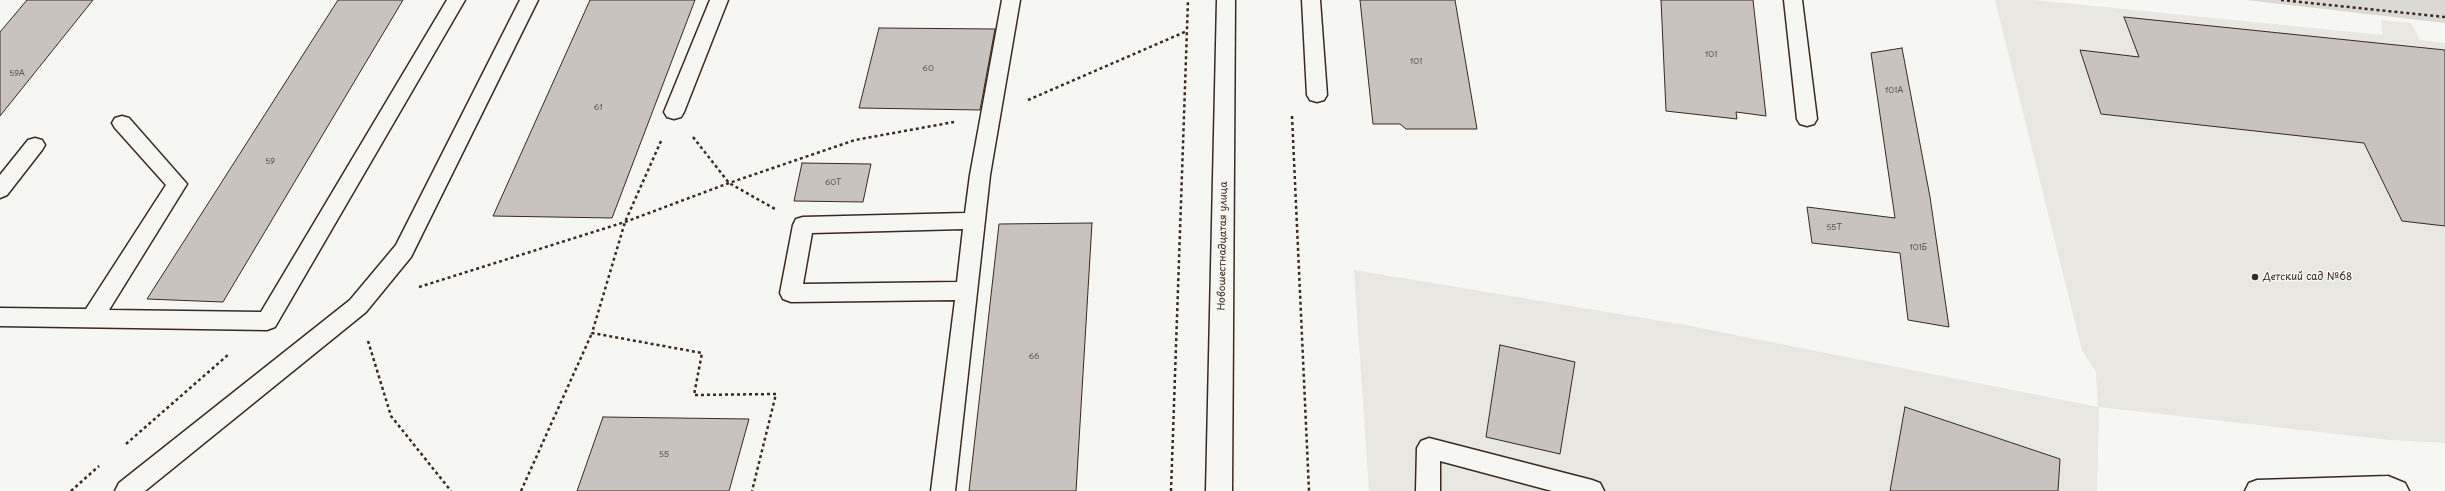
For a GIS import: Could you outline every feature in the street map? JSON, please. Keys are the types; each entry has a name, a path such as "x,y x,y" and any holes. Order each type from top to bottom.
{"street":[{"name":"Новошестнадцатая улица","path":"1219,491 1226,0"}],"lane":[{"path":"0,317 267,321 456,0"},
{"path":"127,491 358,306 404,251 529,0"},
{"path":"674,112 720,0"},
{"path":"943,491 980,175 992,115 1011,0"},
{"path":"1311,0 1317,95"},
{"path":"1793,0 1807,119"},
{"path":"92,318 177,184 122,123"},
{"path":"0,190 35,145"},
{"path":"967,292 791,293 803,225 975,221"},
{"path":"1428,491 1429,448 1592,491"},
{"path":"2257,491 2388,487 2397,491"}],"path":[{"path":"1171,491 1188,0"},
{"path":"2281,0 2445,17"},
{"path":"417,288 625,222 729,183 854,140 992,115 1187,31"},
{"path":"1308,491 1291,99 1317,95"},
{"path":"521,491 592,333 625,222 674,112 729,183 803,225"},
{"path":"358,306 391,416 451,491"},
{"path":"124,445 267,321"},
{"path":"592,333 702,353 694,395 776,394 752,491"},
{"path":"71,491 101,465"}],"shaded area":[{"path":"1995,0 2035,0 2383,35 2381,20 2411,23 2420,40 2445,43 2445,443 2390,440 2099,407 2097,491 1369,491 1354,270 1680,324 2098,407 2096,372 2082,350"},
{"path":"2246,0 2445,0 2445,23"}],"building":[{"path":"27,0 93,0 0,116 0,32"},
{"path":"338,0 403,0 223,302 147,299"},
{"path":"590,0 695,0 612,218 493,216"},
{"path":"1360,0 1455,0 1477,129 1406,129 1400,124 1373,124"},
{"path":"1661,0 1753,0 1766,116 1736,112 1737,119 1666,111"},
{"path":"2124,17 2445,50 2445,226 2402,221 2364,143 2101,114 2080,50 2139,57"},
{"path":"879,28 995,29 980,110 859,108"},
{"path":"1902,48 1930,197 1949,327 1908,320 1900,253 1812,243 1807,207 1895,218 1871,53"},
{"path":"802,163 871,164 863,202 794,201"},
{"path":"1092,223 1076,491 969,491 999,224"},
{"path":"1500,345 1575,362 1560,454 1486,437"},
{"path":"1905,407 2060,459 2058,491 1890,491"},
{"path":"603,417 749,419 729,491 577,491"}],"place":[{"name":"Детский сад №68","path":"2255,277"}]}
